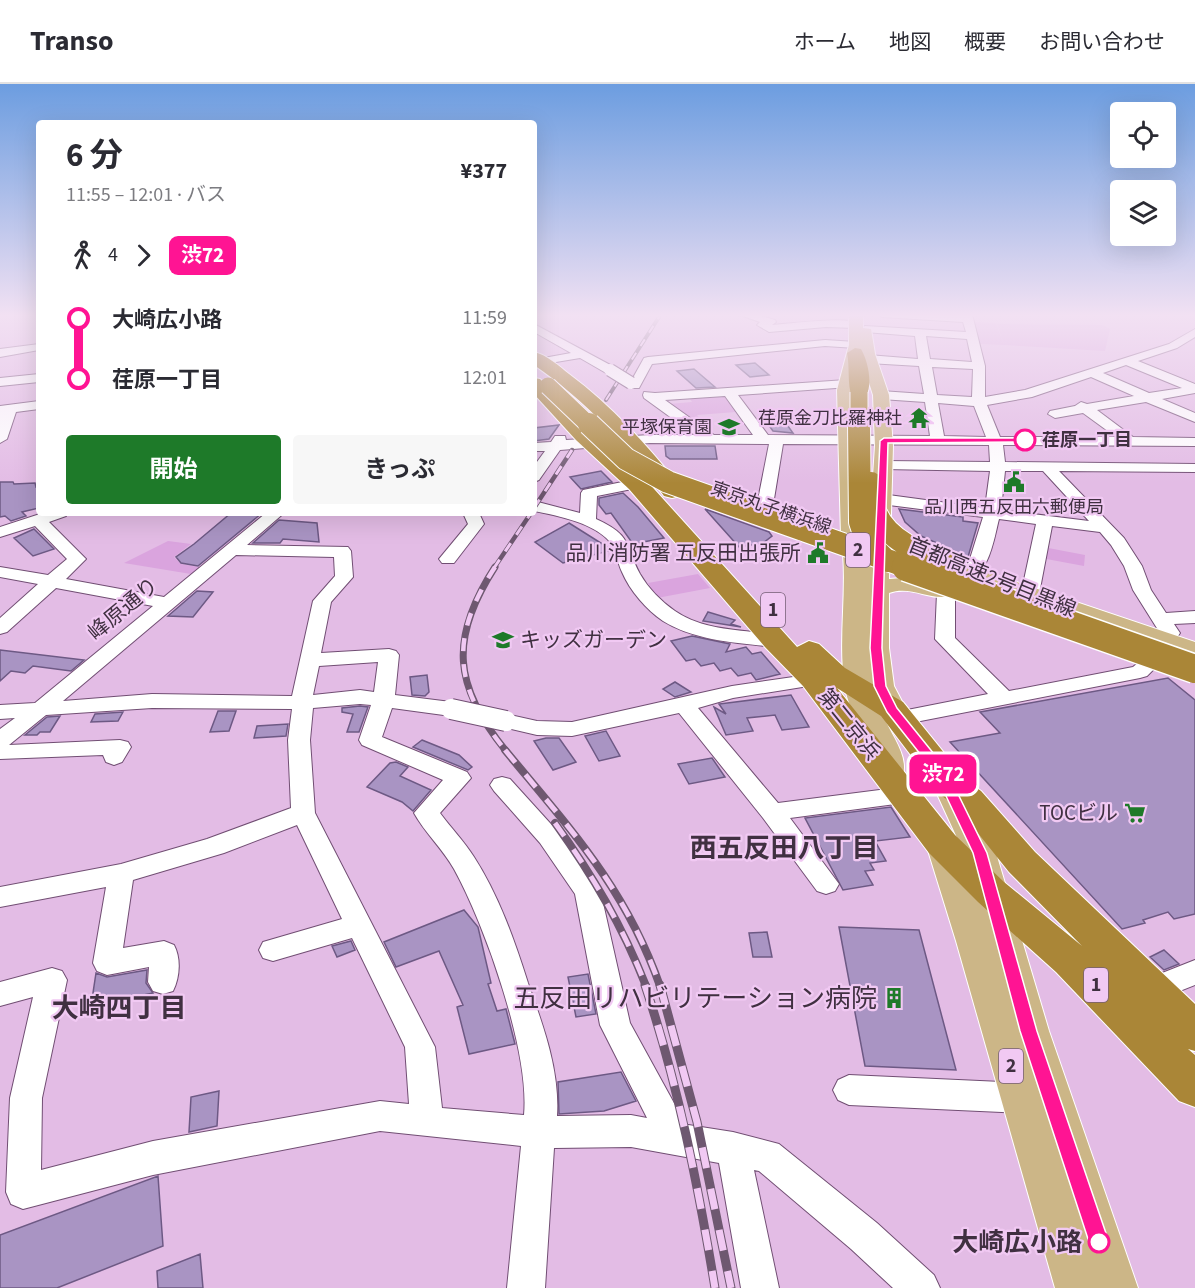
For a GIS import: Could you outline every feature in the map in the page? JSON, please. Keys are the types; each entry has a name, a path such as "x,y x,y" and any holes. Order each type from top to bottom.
{"highway":[{"name":"首都高速2号目黒線","path":"861,370 873,504 879,519 899,539 946,563 1195,658"},
{"name":"首都高速2号目黒線","path":"540,377 638,456 678,477 1195,658"},
{"name":"首都高速2号目黒線","path":"540,377 617,452 641,469 668,482 1195,669"},
{"name":"第二京浜","path":"540,377 572,425 637,484 775,641 815,669 835,674 896,713 954,788 969,799 1022,862 1195,1032"},
{"name":"第二京浜","path":"540,377 566,377 632,440 815,669 896,785 942,844 991,892 1070,960 1195,1086"},
{"name":"首都高速2号目黒線","path":"863,391 860,522 866,540 878,554 894,566 926,583 1195,679"}],"main road":[{"name":"2","path":"863,391 847,440 866,549 877,590 876,648 880,686 896,713"},
{"name":"2","path":"863,391 884,441 884,465 881,510 866,549 856,655 859,689 873,727 888,755 896,785"},
{"name":"東京丸子横浜線","path":"647,458 686,478 765,505 866,549 1195,679"},
{"name":"東京丸子横浜線","path":"637,484 672,490 866,549 966,573 1030,594 1163,630 1195,651"},
{"name":"東京丸子横浜線","path":"881,510 906,541 966,573"},
{"path":"877,590 903,582 922,584 1122,656 1150,663"},
{"path":"815,669 856,655"},
{"name":"2","path":"954,788 953,796 980,853 1029,1031 1114,1288"},
{"name":"2","path":"942,844 1079,1288"},
{"path":"1010,961 1018,941 1035,941 1067,962 1114,1003"}],"street":[{"path":"610,370 710,439"},
{"path":"633,384 642,370"},
{"path":"925,370 938,441"},
{"path":"966,573 977,564 993,512 998,468 997,447 980,402 979,370"},
{"path":"652,397 728,391 863,391 980,402 1027,394 1105,370"},
{"path":"1055,414 1195,388 1150,370"},
{"path":"0,374 19,374 20,380 12,394"},
{"path":"1094,374 1195,418"},
{"path":"0,382 36,378"},
{"path":"1049,388 1085,408 1131,443"},
{"path":"728,391 771,440 765,505"},
{"path":"1027,394 1090,441 1115,467"},
{"path":"0,439 5,409 36,405"},
{"path":"537,472 554,445 572,425"},
{"path":"537,446 632,440 710,439 1090,441 1175,444 1195,442"},
{"path":"1175,444 1195,460"},
{"path":"884,465 998,468 1195,468"},
{"path":"1048,468 1118,542 1163,630 1195,617"},
{"path":"588,521 589,493 637,484"},
{"path":"538,507 569,513 588,521 617,539 631,574 658,606 675,620 730,636 775,641"},
{"path":"881,510 993,512 1105,528"},
{"path":"0,532 51,516"},
{"name":"峰原通り","path":"0,740 272,516"},
{"path":"1030,594 1045,519"},
{"path":"0,628 77,559 38,520"},
{"path":"448,560 462,542 472,520"},
{"path":"232,550 316,553 342,551 344,577 322,601 301,703 303,710 299,740 303,813 420,1047 427,1122"},
{"path":"0,572 168,603"},
{"path":"946,593 945,639 1004,698"},
{"path":"310,660 389,655 384,699 370,740 459,778 426,813 464,862 494,922 523,1011 542,1094 537,1132 526,1288"},
{"path":"896,713 1004,698 1140,672 1150,663"},
{"path":"0,712 152,701 301,703 360,697 451,709 537,728 572,729 684,705 815,669"},
{"path":"684,705 772,812 826,884"},
{"path":"0,752 120,747 114,758"},
{"path":"502,785 533,817 579,876 588,894 615,1025 663,1116 669,1137"},
{"path":"772,812 896,785"},
{"path":"0,897 121,874 215,846 303,813"},
{"path":"121,874 107,963 164,953 163,981"},
{"path":"273,950 360,925"},
{"path":"1152,990 1195,972"},
{"path":"0,994 52,981 26,1098 23,1192 153,1158 380,1116 537,1132 631,1131 767,1155 864,1236 921,1288"},
{"path":"849,1089 1021,1098"},
{"path":"734,1148 760,1288"}],"shaded area":[{"path":"723,395 736,412 697,415 702,421 694,422 669,404 692,402 688,396"},
{"path":"168,541 191,544 174,557 181,564 205,568 197,575 124,563"},
{"path":"1043,547 1085,555 1084,566 1041,558"},
{"path":"698,574 710,588 657,598 648,583"}],"building":[{"path":"695,370 715,387 696,388 677,371"},
{"path":"742,370 763,370 769,375 750,377"},
{"path":"780,415 793,433 773,431 762,416"},
{"path":"559,425 549,439 537,441 537,428"},
{"path":"665,446 715,446 717,459 670,459 666,456"},
{"path":"601,471 612,482 581,489 570,477"},
{"path":"0,482 35,483 36,509 22,512 26,516 11,521 5,516 0,517"},
{"path":"623,493 664,538 633,544 611,513 606,514 599,505 599,498"},
{"path":"705,509 769,532 772,536 763,543 739,547"},
{"path":"899,509 963,517 963,521 978,523 968,557 921,536 905,522"},
{"path":"227,516 258,516 198,566 181,563 176,557"},
{"path":"279,520 317,523 319,542 283,539 280,543 253,543"},
{"path":"569,523 612,550 563,563 535,542"},
{"path":"34,529 54,549 33,556 14,538"},
{"path":"197,591 213,592 193,617 168,616"},
{"path":"708,612 735,620 731,624 741,627 703,621"},
{"path":"692,636 730,644 726,652 746,647 752,654 761,652 780,674 756,680 751,673 738,676 731,668 720,671 714,663 701,666 695,659 686,661 671,641"},
{"path":"0,650 84,660 71,671 33,666 25,673 11,671 0,681"},
{"path":"427,675 429,692 425,696 412,695 410,677"},
{"name":"TOCビル","path":"1168,678 1195,700 1195,914 1174,919 1168,912 1143,920 1145,923 1122,929 950,742 1000,733 980,712"},
{"path":"675,682 691,692 675,697 663,689"},
{"path":"791,695 809,727 782,730 775,715 747,718 753,731 726,735 714,707 726,714 719,704"},
{"path":"368,707 359,732 347,732 353,714 342,712 342,708"},
{"path":"218,711 236,711 229,731 210,732"},
{"path":"123,712 118,721 91,722 95,714"},
{"path":"60,716 50,732 25,735 47,717"},
{"path":"288,724 286,736 254,738 257,726"},
{"path":"606,731 620,756 599,761 585,736"},
{"path":"559,738 576,762 553,770 534,741"},
{"path":"422,740 459,755 472,767 468,770 413,747"},
{"path":"712,758 725,777 689,784 678,764"},
{"path":"396,762 408,767 400,776 431,790 413,811 402,802 367,787 390,763"},
{"path":"891,807 910,837 875,841 886,861 870,863 874,870 865,871 873,885 843,890 805,818"},
{"path":"464,910 478,927 491,983 488,984 497,1011 506,1009 515,1044 469,1054 457,1007 463,1005 439,951 396,967 384,942"},
{"name":"五反田リハビリテーション病院","path":"839,927 919,930 956,1070 865,1066"},
{"path":"767,932 772,957 753,957 749,933"},
{"path":"351,941 355,950 337,957 332,946"},
{"path":"1164,950 1179,964 1164,970 1150,957"},
{"path":"147,970 146,983 153,993 91,1006 96,973 107,977"},
{"path":"588,974 596,1014 576,1017 568,977"},
{"path":"621,1072 636,1101 604,1111 559,1114 558,1082"},
{"path":"219,1091 217,1126 189,1132 191,1097"},
{"path":"158,1176 163,1246 57,1288 0,1288 0,1235"},
{"path":"200,1254 203,1288 158,1288 157,1271"}],"railway":[{"path":"606,400 625,370"},
{"path":"537,503 572,450"},
{"path":"494,568 529,516"},
{"path":"495,567 470,617 464,639 463,661 467,683 475,705 506,751"},
{"path":"505,750 594,860 630,918 660,986"},
{"path":"555,823 606,902 646,986"},
{"path":"645,985 657,1022 686,1135 715,1288"},
{"path":"660,985 697,1122 731,1288"}],"bus line":[{"name":"渋72","path":"1025,440 884,441 876,648 880,686 892,709 954,788 953,796 980,853 1029,1031 1099,1242"}],"place":[{"name":"荏原金刀比羅神社","path":"919,418"},
{"name":"平塚保育園","path":"729,427"},
{"name":"荏原一丁目","path":"1025,440"},
{"name":"品川西五反田六郵便局","path":"1014,482"},
{"name":"品川消防署 五反田出張所","path":"818,553"},
{"name":"キッズガーデン","path":"503,640"},
{"name":"TOCビル","path":"1135,813"},
{"name":"五反田リハビリテーション病院","path":"894,998"},
{"name":"大崎広小路","path":"1099,1242"}],"district":[{"name":"西五反田八丁目","path":"784,848"},
{"name":"大崎四丁目","path":"119,1008"}]}
